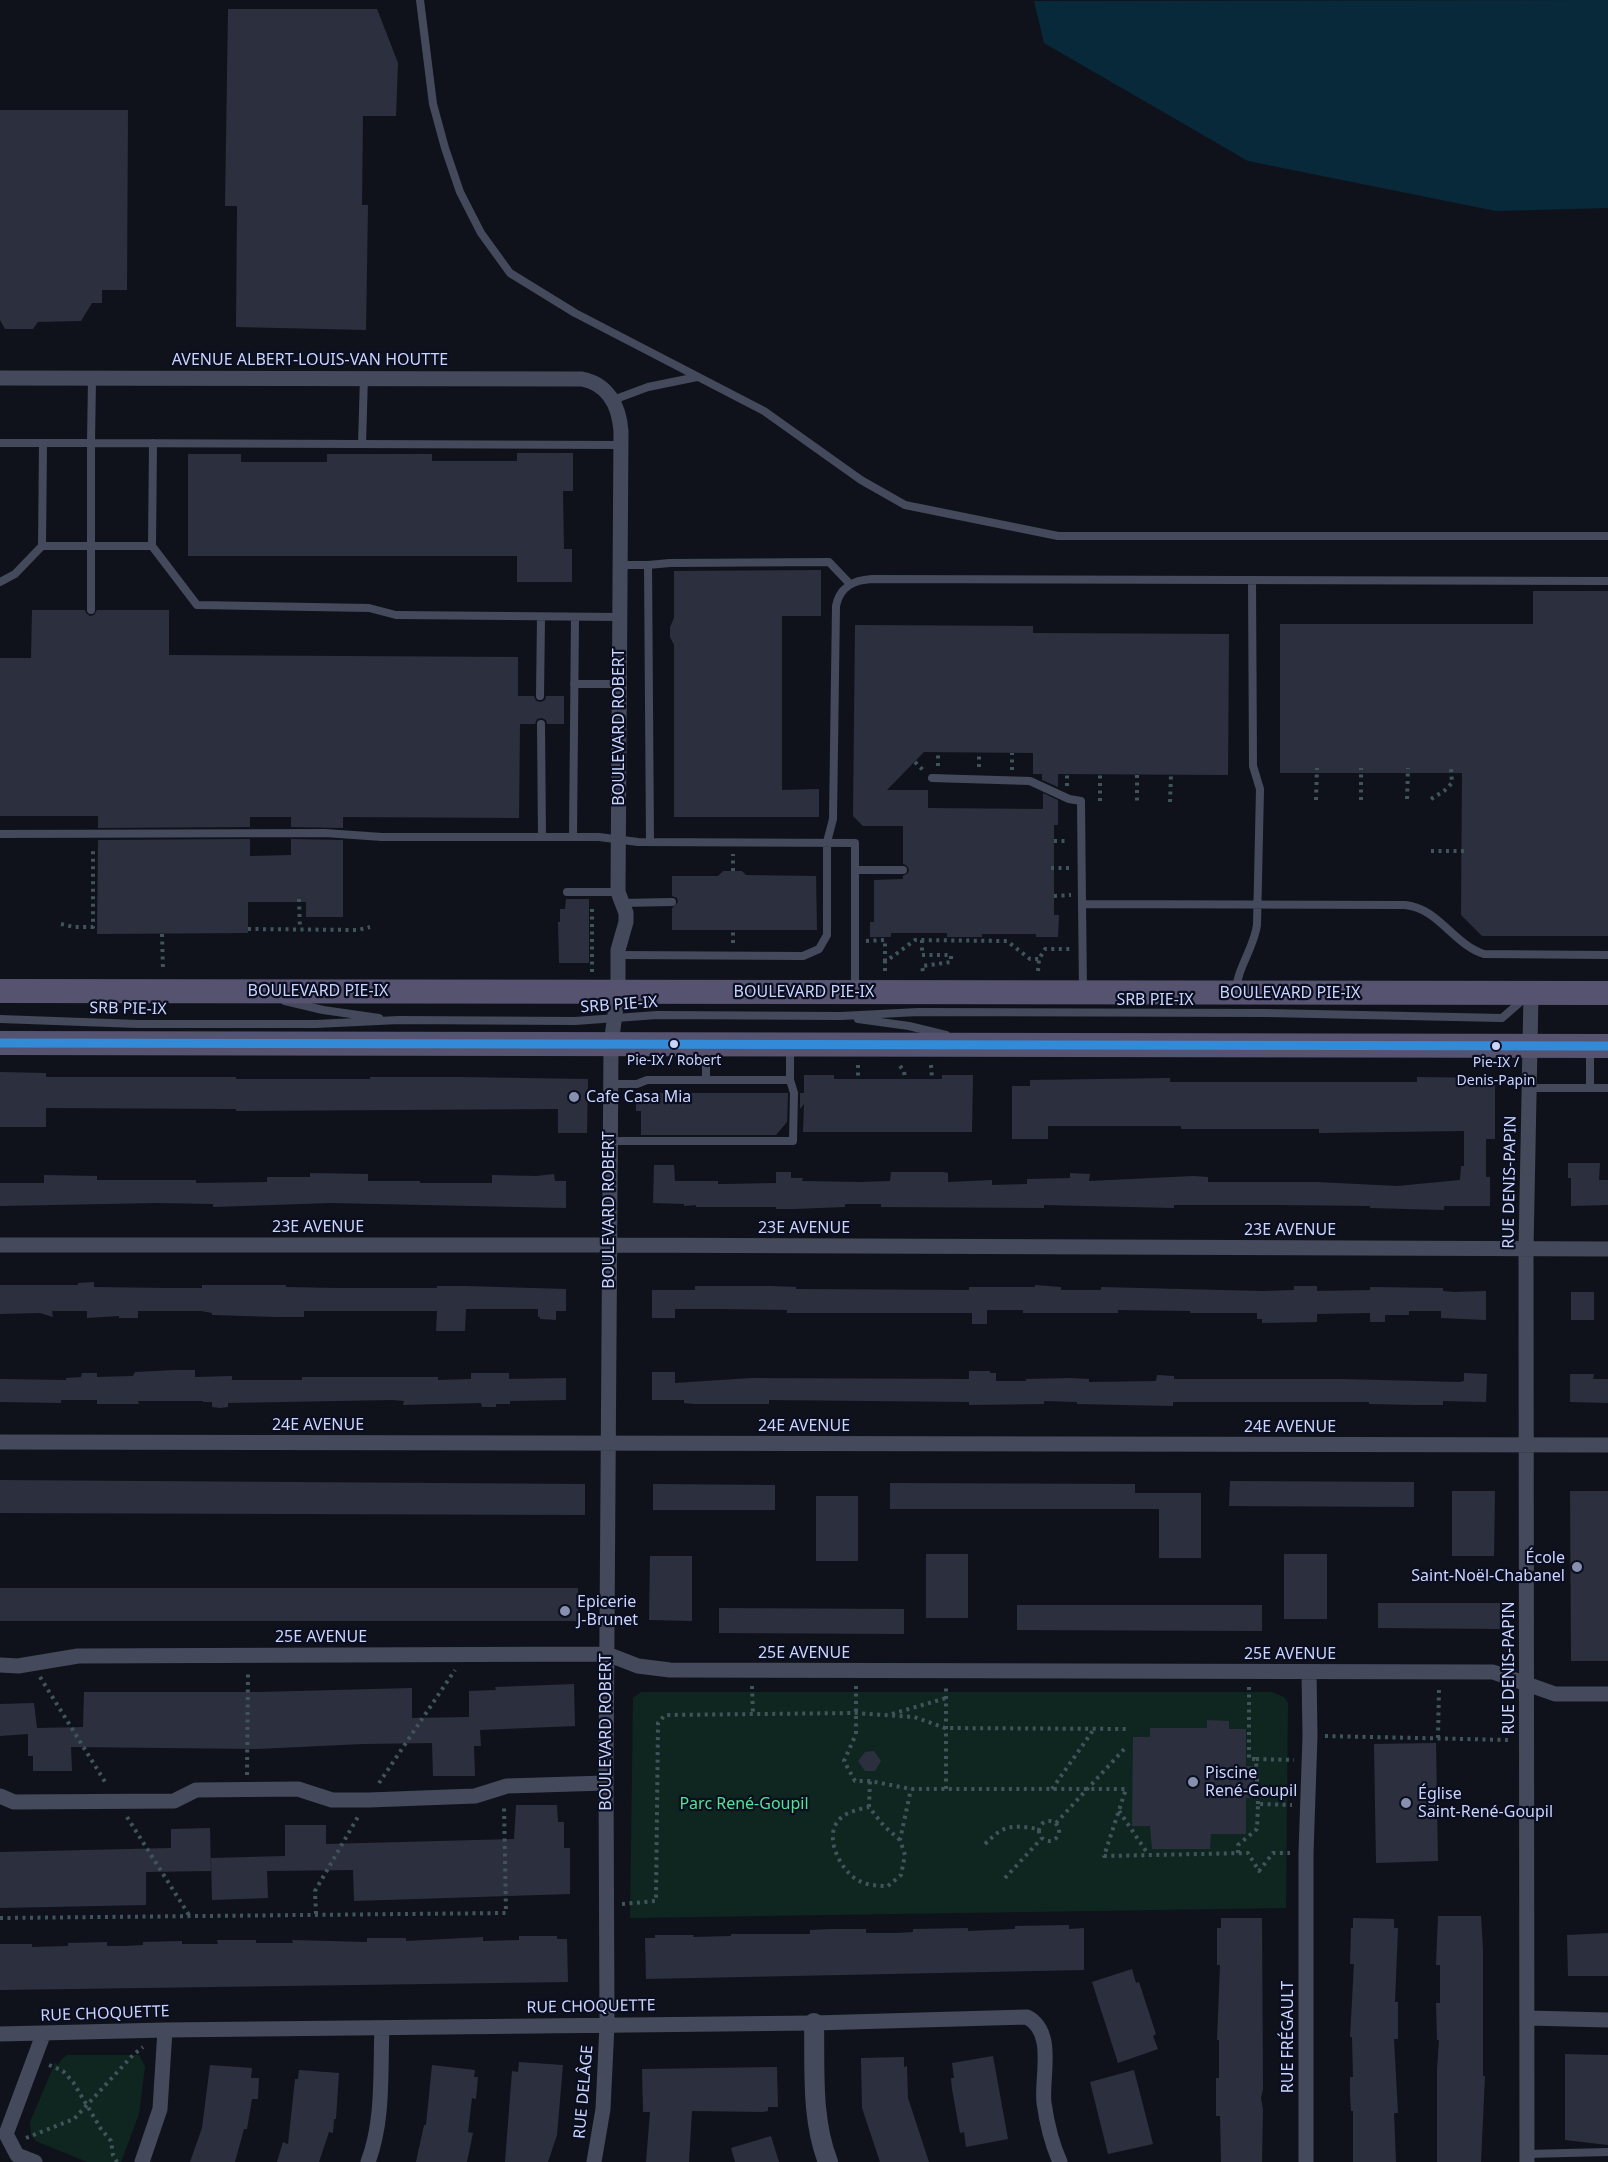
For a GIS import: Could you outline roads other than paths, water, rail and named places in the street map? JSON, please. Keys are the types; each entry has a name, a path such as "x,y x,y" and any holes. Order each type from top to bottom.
{"main road":[{"name":"BOULEVARD PIE-IX","path":"0,991 1608,993"},
{"path":"0,1043 1599,1046"}],"street":[{"name":"AVENUE ALBERT-LOUIS-VAN HOUTTE","path":"0,378 582,379 590,380 603,387 613,400"},
{"name":"BOULEVARD ROBERT","path":"607,2025 606,1783 611,1044 618,992 618,956 626,922 626,913 620,897 619,840 621,424 613,400"},
{"name":"RUE DENIS-PAPIN","path":"1527,2158 1526,1249 1531,994"},
{"name":"23E AVENUE","path":"0,1245 1608,1249"},
{"name":"24E AVENUE","path":"0,1442 1608,1445"},
{"name":"25E AVENUE","path":"0,1665 18,1666 78,1656 607,1654 638,1666 654,1669 1493,1672 1555,1694 1608,1694"},
{"name":"RUE FRÉGAULT","path":"1306,2162 1306,1853 1310,1736 1309,1672"},
{"path":"0,1796 15,1802 174,1801 196,1790 298,1789 332,1800 369,1800 475,1796 507,1786 606,1783"},
{"name":"RUE CHOQUETTE","path":"0,2034 814,2023 1027,2017 1037,2022 1042,2033 1044,2101 1048,2128 1060,2162"},
{"path":"1528,2018 1608,2020"},
{"path":"814,2023 816,2097 820,2132 828,2162"},
{"name":"RUE DELÂGE","path":"594,2162 603,2109 607,2025"},
{"path":"368,2162 373,2150 379,2111 382,2028"},
{"path":"142,2162 160,2109 165,2030"},
{"path":"35,2162 17,2155 6,2134 44,2035"}],"lane":[{"path":"420,0 433,104 445,148 460,192 481,233 510,273 575,313 764,411 861,480 905,506 1058,536 1608,536"},
{"path":"362,444 364,377"},
{"path":"613,400 648,387 697,377"},
{"path":"91,610 92,379"},
{"path":"0,443 621,445"},
{"path":"0,582 15,574 42,546 43,443"},
{"path":"153,443 152,546 197,605 369,608 396,615 620,617"},
{"path":"42,546 152,546"},
{"path":"620,565 830,562 850,584"},
{"path":"648,565 650,842"},
{"path":"618,956 803,956 814,952 825,940 827,842 833,819 836,606 839,595 850,584 860,580 1608,581"},
{"path":"1235,994 1237,980 1256,933 1260,789 1253,766 1252,580"},
{"path":"540,696 541,617"},
{"path":"573,837 575,617"},
{"path":"574,684 620,684"},
{"path":"541,724 542,837"},
{"path":"929,775 1030,782 1069,799 1081,801 1083,993"},
{"path":"0,834 325,833 382,837 599,837 650,842 855,843 855,992"},
{"path":"855,870 903,870"},
{"path":"567,892 672,902"},
{"path":"1082,904 1257,903 1413,906 1424,909 1464,943 1484,954 1608,955"},
{"name":"SRB PIE-IX","path":"241,991 323,1010 399,1020"},
{"name":"SRB PIE-IX","path":"0,1019 138,1024 316,1024 399,1020 569,1021 657,1015 842,1016 918,1012 1502,1018 1531,994"},
{"name":"SRB PIE-IX","path":"842,1016 909,1026 992,1045"},
{"path":"706,1044 706,1080"},
{"path":"610,1141 794,1141 794,1093 790,1080 790,1044"},
{"path":"1590,1088 1599,1046"},
{"path":"611,1084 637,1084 647,1080 790,1080"},
{"path":"1529,1088 1608,1088"},
{"path":"1527,2158 1608,2152"}],"water":[{"path":"1608,0 1608,208 1496,211 1248,161 1044,43 1034,1"}],"place":[{"name":"Pie-IX / Robert","path":"674,1044"},
{"name":"Pie-IX / Denis-Papin","path":"1496,1046"},
{"name":"Cafe Casa Mia","path":"574,1097"},
{"name":"École Saint-Noël-Chabanel","path":"1577,1567"},
{"name":"Epicerie J-Brunet","path":"565,1611"},
{"name":"Piscine René-Goupil","path":"1193,1782"},
{"name":"Église Saint-René-Goupil","path":"1406,1803"}],"park label":[{"name":"Parc René-Goupil","path":"744,1804"}]}
